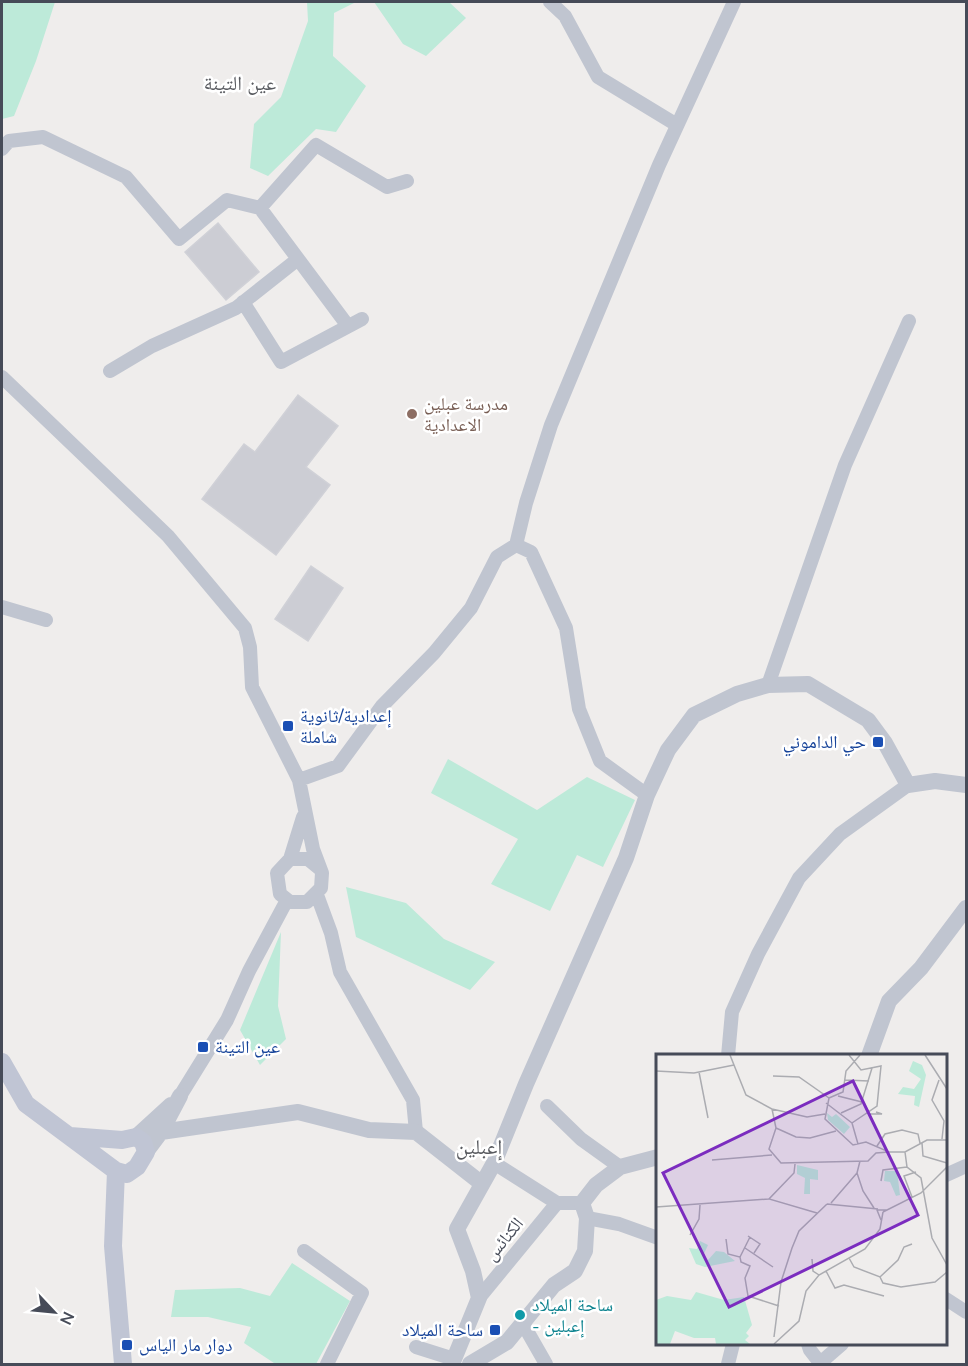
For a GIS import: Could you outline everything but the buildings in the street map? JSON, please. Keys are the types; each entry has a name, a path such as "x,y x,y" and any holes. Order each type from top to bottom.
{"main road":[{"path":"2,1062 26,1104 121,1169"},
{"path":"70,1136 134,1143"},
{"path":"123,1365 113,1245 114,1212 121,1169 134,1143"},
{"path":"121,1169 114,1153 134,1143"}],"street":[{"path":"550,2 565,16 598,76 678,125"},
{"path":"299,780 338,766 382,706 434,653 471,608 497,557 516,545 526,503 551,425 678,125 734,2"},
{"path":"2,149 9,141 42,136 126,177 179,239 227,200 260,208 348,326"},
{"path":"260,208 316,145 387,187 407,181"},
{"path":"110,371 152,346 243,302 298,259"},
{"path":"243,302 281,362 362,319"},
{"path":"768,685 845,465 909,321"},
{"path":"2,377 168,536 244,628 250,647 252,687 299,780 322,881 317,895 331,933 340,972 413,1100 416,1132"},
{"path":"516,545 531,552 566,628 579,709 600,761 648,795"},
{"path":"2,606 46,620"},
{"path":"416,1347 453,1362 479,1298 473,1271 457,1229 494,1163 626,858 648,795 668,750 694,715 736,694 768,685 808,684 867,720 885,743 908,785"},
{"path":"728,1054 732,1012 758,954 799,878 840,834 908,785 935,781 966,785"},
{"path":"305,809 290,859 281,866 276,880 280,894 287,900 302,903 317,895"},
{"path":"290,859 308,859 319,868"},
{"path":"161,1132 180,1096 227,1020 249,971 287,900"},
{"path":"870,1054 889,1001 921,968 966,908"},
{"path":"134,1143 180,1096"},
{"path":"548,1106 581,1139 620,1167"},
{"path":"134,1143 161,1132 298,1112 369,1130 416,1132 481,1183"},
{"path":"470,1365 507,1342 554,1285 575,1271 585,1251 585,1211 596,1185 620,1167 655,1162"},
{"path":"494,1163 557,1203 656,1238"},
{"path":"947,1174 966,1166"},
{"name":"الكنائس","path":"479,1298 557,1203"},
{"path":"304,1251 362,1293 327,1365"},
{"path":"947,1300 966,1312"},
{"path":"522,1322 546,1365"},
{"path":"728,1365 733,1345"},
{"path":"808,1345 820,1364 841,1345"}],"green space":[{"path":"2,2 55,2 36,61 14,116 2,119"},
{"path":"307,2 356,2 334,13 333,56 366,86 336,132 316,129 268,176 250,168 254,124 281,97 308,21"},
{"path":"374,2 449,2 466,18 426,56 403,44"},
{"path":"448,759 537,810 587,777 635,800 603,867 577,855 550,911 491,884 518,839 431,793"},
{"path":"346,887 406,903 444,939 495,962 470,990 356,937"},
{"path":"281,932 278,1006 286,1039 260,1065 240,1030"},
{"path":"292,1263 350,1301 316,1364 274,1363 244,1343 251,1327 208,1317 171,1317 175,1290 240,1288 270,1296"}],"place":[{"name":"مدرسة عبلين الاعدادية","path":"412,414"},
{"name":"إعدادية/ثانوية شاملة","path":"288,726"},
{"name":"حي الداموني","path":"878,742"},
{"name":"عين التينة","path":"203,1047"},
{"name":"ساحة الميلاد - إعبلين","path":"520,1315"},
{"name":"ساحة الميلاد","path":"495,1330"},
{"name":"دوار مار الياس","path":"127,1345"}],"district":[{"name":"عين التينة","path":"240,83"},
{"name":"إعبلين","path":"479,1147"}]}
